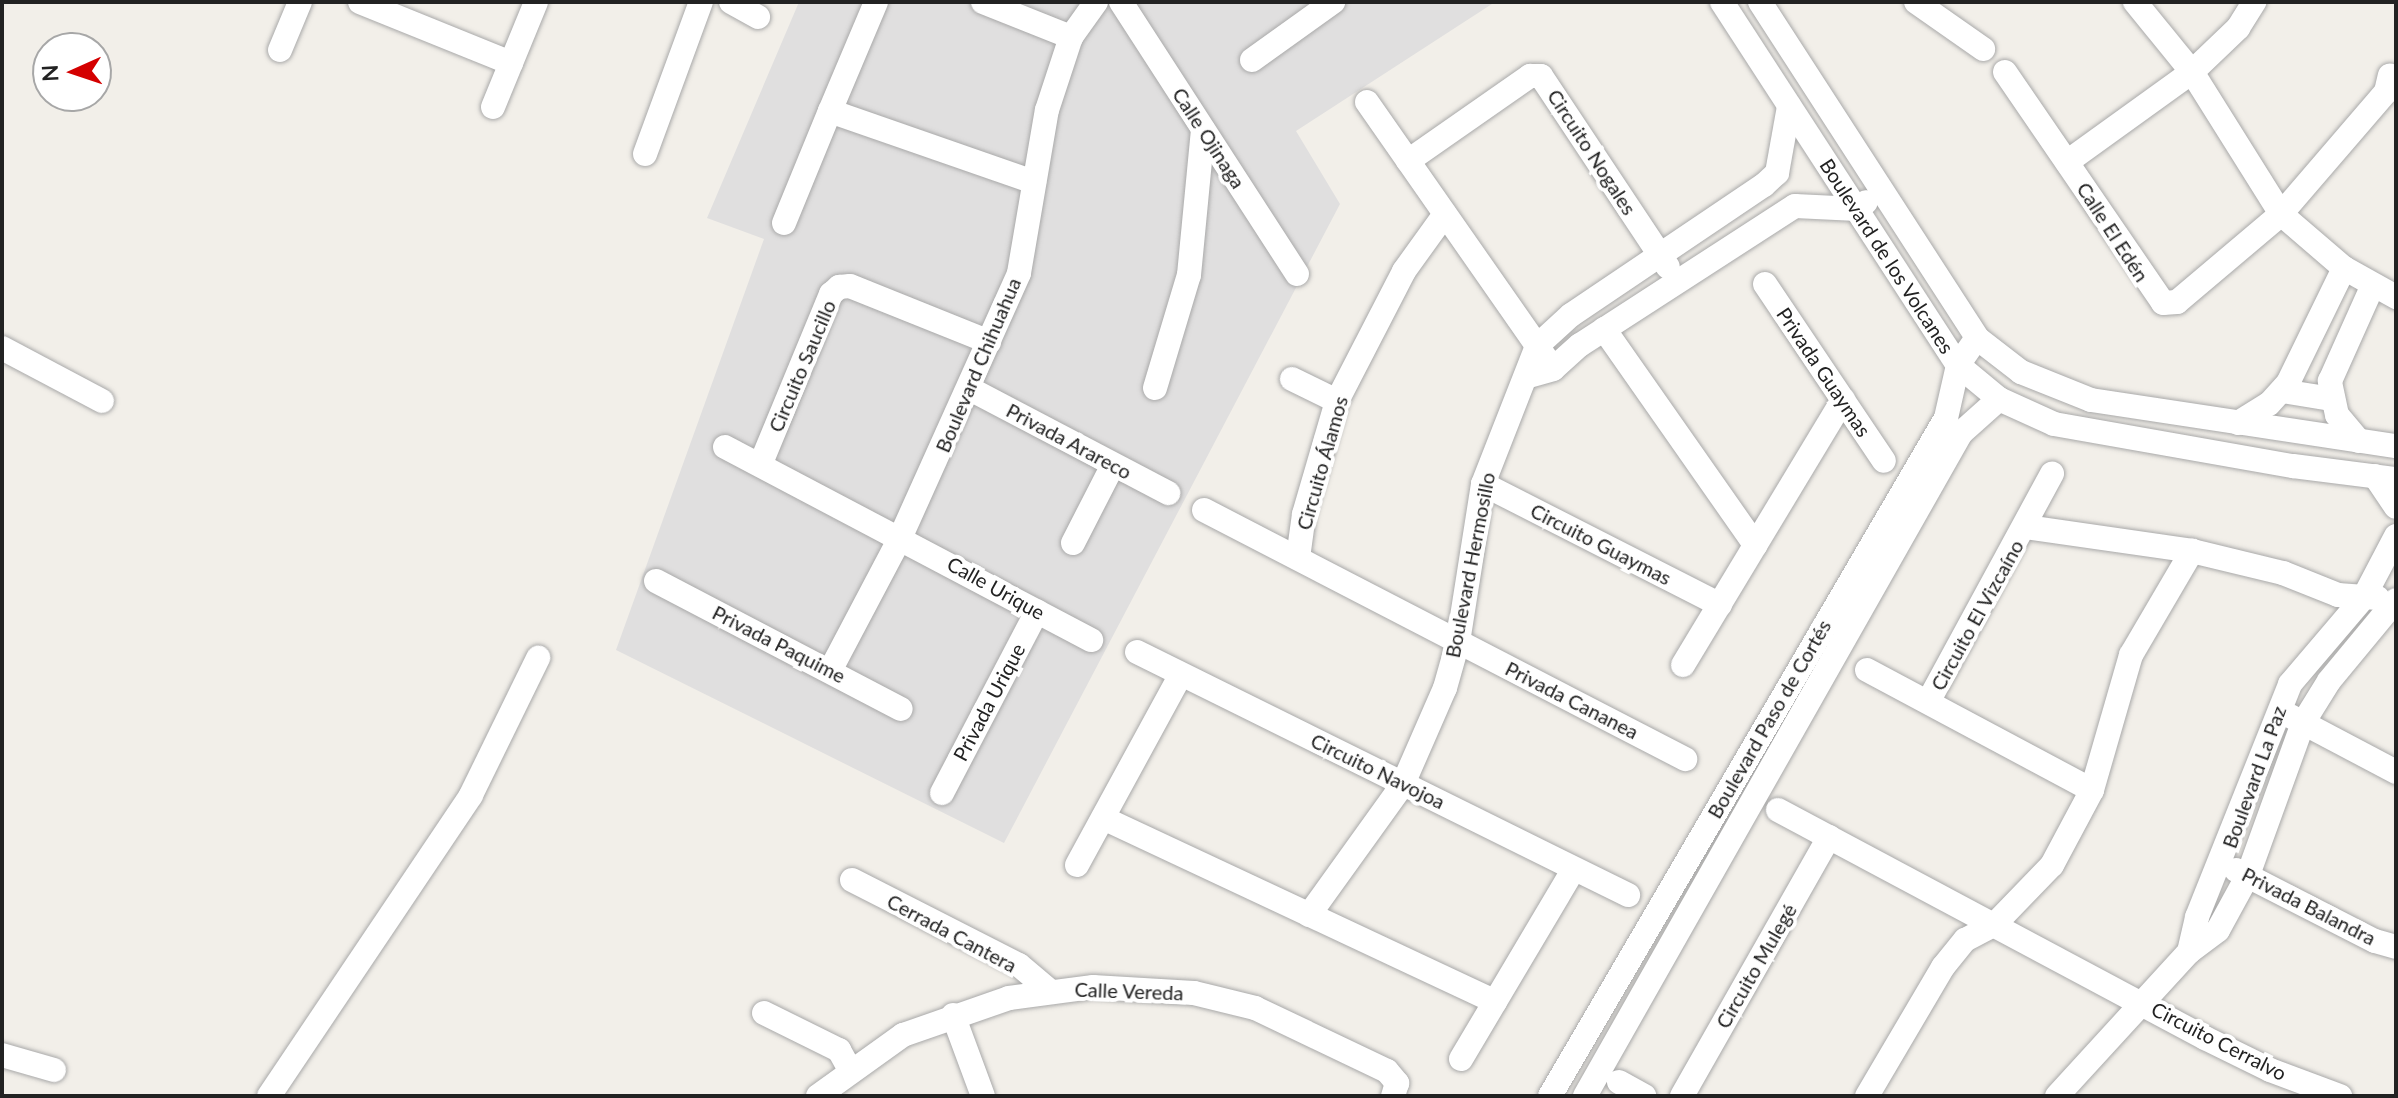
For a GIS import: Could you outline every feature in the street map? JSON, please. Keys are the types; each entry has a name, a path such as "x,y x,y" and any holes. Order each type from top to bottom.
{"street":[{"path":"280,50 300,2"},
{"path":"360,2 511,63"},
{"path":"493,107 536,2"},
{"path":"645,154 701,2"},
{"path":"731,2 758,17"},
{"path":"784,223 876,2"},
{"path":"983,2 1071,37"},
{"name":"Boulevard Chihuahua","path":"831,669 901,536 970,389 1019,273 1047,110 1071,37 1096,2"},
{"name":"Calle Ojinaga","path":"1121,2 1297,274"},
{"path":"1252,60 1333,2"},
{"name":"Boulevard de los Volcanes","path":"1722,2 1958,365 1999,399 2054,424 2386,477"},
{"name":"Boulevard de los Volcanes","path":"1760,2 1977,338 2053,389 2091,400 2396,446"},
{"path":"2135,2 2192,72 2281,214 2344,268 2372,287 2396,297"},
{"name":"Calle El Edén","path":"2254,2 2238,28 2192,72 2067,162 2163,303 2177,302 2281,214"},
{"path":"1927,5 1983,49"},
{"path":"2005,72 2067,162"},
{"path":"2281,214 2386,92 2390,75"},
{"name":"Circuito Nogales","path":"1408,161 1530,76 1541,76 1678,281"},
{"path":"1367,102 1537,346 1571,315 1777,173"},
{"path":"1789,106 1777,173 1795,206 1857,209 1882,190"},
{"path":"830,111 1034,182"},
{"path":"1155,388 1189,275 1203,130"},
{"name":"Boulevard Hermosillo","path":"1309,915 1403,784 1445,688 1458,642 1483,484 1499,434 1541,372 1795,206"},
{"name":"Circuito Álamos","path":"1445,214 1404,271 1337,401 1304,514 1298,558 1458,642"},
{"path":"2238,423 2282,391 2344,268"},
{"name":"Privada Guaymas","path":"1765,284 1884,461"},
{"name":"Circuito Saucillo","path":"761,463 831,294 839,287 850,286 989,342"},
{"path":"2359,441 2346,428 2332,399 2334,369 2372,287"},
{"path":"1604,329 1755,545"},
{"name":"Boulevard Paso de Cortés","path":"1550,1096 1946,418 1958,365 1977,338"},
{"name":"Boulevard Hermosillo","path":"1537,346 1541,372"},
{"path":"2,348 102,401"},
{"path":"1292,379 1337,401"},
{"name":"Privada Arareco","path":"970,389 1168,493"},
{"path":"2282,391 2332,399"},
{"name":"Boulevard Paso de Cortés","path":"1585,1096 1961,433 1999,399"},
{"path":"1683,665 1843,400"},
{"path":"725,447 901,536"},
{"path":"1073,543 1113,465"},
{"name":"Circuito El Vizcaíno","path":"1928,702 2026,527 2052,474"},
{"path":"2386,477 2396,507"},
{"name":"Circuito Guaymas","path":"1483,484 1720,605"},
{"path":"1204,510 1298,558"},
{"name":"Circuito El Vizcaíno","path":"2026,527 2192,551 2283,573 2338,595 2396,600"},
{"name":"Calle Urique","path":"901,536 1091,640"},
{"name":"Boulevard La Paz","path":"2189,952 2197,917 2223,863 2278,709 2290,684 2364,597 2396,536"},
{"path":"1867,1096 1943,967 1965,940 1995,924 2052,865 2092,790 2131,655 2192,551"},
{"name":"Privada Paquime","path":"656,581 831,669 901,709"},
{"name":"Boulevard La Paz","path":"2057,1096 2189,952 2218,930 2248,875 2303,723 2329,681 2396,600"},
{"name":"Privada Urique","path":"942,793 1037,611"},
{"name":"Privada Cananea","path":"1458,642 1685,759"},
{"name":"Circuito Navojoa","path":"1137,652 1628,895"},
{"path":"269,1096 471,795 538,658"},
{"name":"Circuito El Vizcaíno","path":"1867,670 2092,790"},
{"path":"1077,865 1181,674"},
{"path":"2278,709 2396,772"},
{"path":"1723,797 1748,811"},
{"path":"1778,810 2142,1002"},
{"path":"1103,818 1495,1002"},
{"name":"Circuito Mulegé","path":"1682,1096 1829,837"},
{"name":"Privada Balandra","path":"2223,863 2375,941 2396,947"},
{"path":"1461,1059 1574,869"},
{"name":"Cerrada Cantera","path":"852,880 1019,965 1049,990"},
{"name":"Calle Vereda","path":"818,1096 850,1070 903,1035 953,1015 1049,990 1148,988 1255,1008 1387,1071 1395,1090"},
{"name":"Circuito Cerralvo","path":"2142,1002 2270,1070 2340,1096"},
{"path":"764,1013 839,1050 850,1070"},
{"path":"953,1015 983,1096"},
{"path":"2,1055 54,1070"},
{"path":"1619,1082 1644,1096"}],"shaded area":[{"path":"799,2 1495,2 1296,131 1340,204 1004,843 616,650 764,239 707,218"}]}
